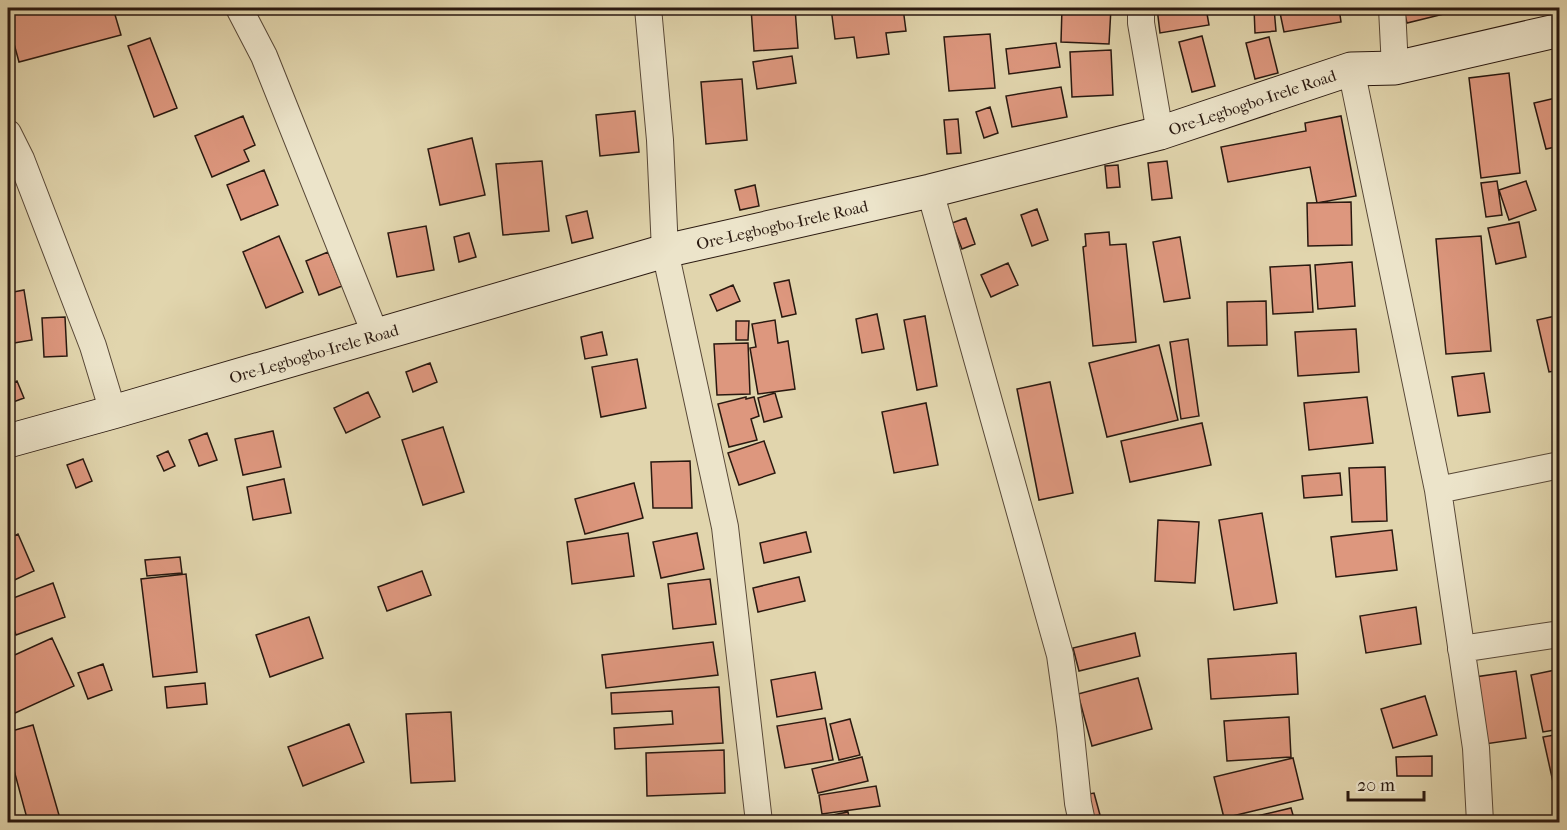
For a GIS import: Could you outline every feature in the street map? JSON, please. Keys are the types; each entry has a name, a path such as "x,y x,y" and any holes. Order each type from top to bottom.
{"main road":[{"name":"Ore-Legbogbo-Irele Road","path":"8,441 665,251 930,191 1160,134 1351,69 1395,68 1560,30"}],"street":[{"path":"239,8 264,56 376,336"},
{"path":"648,8 660,140 665,251 725,527 759,822"},
{"path":"1141,8 1141,23 1160,134"},
{"path":"1392,8 1395,68"},
{"path":"1351,69 1437,490 1476,748 1480,822"},
{"path":"8,134 21,159 93,346 113,412"},
{"path":"930,191 1060,655 1082,822"},
{"path":"1437,490 1560,465"},
{"path":"1461,650 1560,634"}],"building":[{"path":"27,8 113,8 121,35 19,62 8,22 8,13"},
{"path":"751,8 795,8 798,48 754,51"},
{"path":"831,8 903,8 906,31 886,33 889,54 857,58 854,37 835,39"},
{"path":"1062,8 1111,8 1109,44 1061,42"},
{"path":"1157,8 1206,8 1209,25 1160,33"},
{"path":"1254,8 1274,8 1276,31 1255,33"},
{"path":"1279,8 1339,8 1341,22 1284,32"},
{"path":"1403,8 1447,8 1448,13 1407,23"},
{"path":"990,34 995,88 949,91 944,37"},
{"path":"1202,36 1215,86 1192,92 1179,42"},
{"path":"1269,37 1278,73 1255,79 1246,43"},
{"path":"150,38 177,108 154,117 128,46"},
{"path":"1056,43 1060,67 1009,74 1006,49"},
{"path":"1111,50 1113,95 1072,97 1070,52"},
{"path":"792,56 796,83 757,89 753,62"},
{"path":"1509,73 1520,173 1481,178 1469,78"},
{"path":"742,79 747,140 706,144 701,82"},
{"path":"1061,87 1067,117 1012,127 1006,96"},
{"path":"1560,97 1560,146 1546,149 1534,103"},
{"path":"990,107 998,133 984,138 976,112"},
{"path":"635,111 639,152 600,156 596,115"},
{"path":"243,116 255,145 244,150 249,161 212,177 195,136"},
{"path":"1341,116 1356,196 1317,203 1310,167 1228,182 1221,147 1306,131 1305,123"},
{"path":"958,119 961,153 947,154 944,120"},
{"path":"472,138 485,195 440,205 428,149"},
{"path":"542,161 549,231 503,235 496,164"},
{"path":"1167,161 1172,198 1152,200 1148,163"},
{"path":"1118,165 1120,187 1107,188 1105,166"},
{"path":"264,170 278,205 241,220 227,185"},
{"path":"1497,181 1502,215 1486,217 1481,183"},
{"path":"1526,181 1536,210 1509,220 1499,190"},
{"path":"755,185 759,206 740,210 735,190"},
{"path":"1351,202 1352,245 1308,246 1307,203"},
{"path":"1037,209 1048,240 1032,246 1021,215"},
{"path":"587,211 593,238 572,243 566,216"},
{"path":"966,218 975,244 962,249 952,223"},
{"path":"1519,222 1526,257 1496,264 1488,228"},
{"path":"426,226 434,270 397,277 388,233"},
{"path":"1109,232 1110,245 1126,244 1136,342 1093,346 1083,247 1086,246 1085,234"},
{"path":"469,233 476,257 459,262 454,237"},
{"path":"279,236 303,292 266,308 243,252"},
{"path":"1481,236 1491,351 1446,354 1436,239"},
{"path":"1180,237 1190,298 1164,302 1153,242"},
{"path":"328,252 342,286 319,295 306,261"},
{"path":"1352,262 1355,306 1318,309 1315,265"},
{"path":"1008,263 1018,285 991,297 981,275"},
{"path":"1310,265 1313,312 1273,314 1270,267"},
{"path":"789,280 796,314 782,317 774,283"},
{"path":"733,285 740,301 717,311 710,295"},
{"path":"24,290 32,340 8,344 8,293"},
{"path":"1266,301 1267,345 1228,346 1227,302"},
{"path":"877,314 884,349 862,353 856,319"},
{"path":"1560,315 1560,370 1549,372 1537,320"},
{"path":"925,316 937,386 917,390 904,320"},
{"path":"65,317 67,356 44,357 42,318"},
{"path":"775,320 778,343 788,341 795,389 758,394 750,348 756,347 752,324"},
{"path":"736,321 749,321 748,340 736,340"},
{"path":"1356,329 1359,372 1298,376 1295,332"},
{"path":"602,332 607,355 585,359 581,337"},
{"path":"1188,339 1199,416 1181,419 1170,342"},
{"path":"748,343 750,394 717,395 714,344"},
{"path":"1159,345 1178,420 1107,437 1089,363"},
{"path":"637,359 646,408 601,417 592,367"},
{"path":"430,363 437,382 413,392 406,372"},
{"path":"1484,373 1490,412 1458,416 1452,377"},
{"path":"17,381 24,398 8,404 8,385"},
{"path":"1050,382 1073,493 1039,500 1017,389"},
{"path":"368,392 380,417 346,433 334,408"},
{"path":"775,393 782,417 764,422 758,398"},
{"path":"746,397 746,399 754,397 759,416 751,419 757,440 729,447 718,404"},
{"path":"1367,397 1373,443 1309,450 1304,403"},
{"path":"926,403 938,465 894,473 882,412"},
{"path":"1202,423 1211,465 1130,482 1121,441"},
{"path":"443,427 464,492 423,505 402,440"},
{"path":"273,431 281,467 243,475 235,439"},
{"path":"207,433 217,460 199,466 189,440"},
{"path":"764,441 775,473 739,485 728,453"},
{"path":"168,451 175,466 164,471 157,456"},
{"path":"83,459 92,481 76,488 67,465"},
{"path":"690,461 692,508 653,508 651,462"},
{"path":"1385,467 1387,521 1352,522 1349,468"},
{"path":"1340,473 1342,495 1304,498 1302,476"},
{"path":"284,479 291,513 253,520 247,487"},
{"path":"634,483 643,518 585,534 575,499"},
{"path":"1262,513 1277,603 1234,610 1219,520"},
{"path":"1158,520 1199,522 1195,583 1155,581"},
{"path":"1392,530 1397,570 1336,577 1331,537"},
{"path":"806,532 811,552 764,563 760,543"},
{"path":"628,533 634,576 572,584 567,542"},
{"path":"697,533 704,569 661,578 653,542"},
{"path":"18,534 34,571 8,583 8,539"},
{"path":"180,557 182,573 147,576 145,560"},
{"path":"422,571 431,595 387,611 378,587"},
{"path":"186,574 197,672 153,677 141,579"},
{"path":"799,577 805,601 758,612 753,588"},
{"path":"710,579 716,624 673,629 668,584"},
{"path":"53,583 65,617 16,635 8,612 8,600"},
{"path":"1416,607 1421,644 1366,653 1360,616"},
{"path":"309,617 323,658 270,677 256,635"},
{"path":"1135,633 1140,656 1079,671 1073,648"},
{"path":"52,638 74,686 13,714 8,703 8,658"},
{"path":"713,642 718,675 606,688 602,655"},
{"path":"1296,653 1298,694 1211,699 1208,659"},
{"path":"103,664 112,690 88,699 78,673"},
{"path":"1560,669 1560,729 1543,732 1531,675"},
{"path":"1516,671 1526,738 1485,744 1475,677"},
{"path":"815,672 822,709 777,717 771,680"},
{"path":"1138,678 1152,729 1092,746 1078,694"},
{"path":"205,683 207,704 167,708 165,687"},
{"path":"719,687 723,743 615,749 614,728 673,724 672,711 612,714 611,693"},
{"path":"1425,696 1437,735 1393,748 1381,709"},
{"path":"451,712 455,781 411,783 406,714"},
{"path":"1289,717 1291,757 1227,761 1224,721"},
{"path":"825,718 833,760 785,768 777,726"},
{"path":"850,719 860,755 839,760 830,724"},
{"path":"349,724 364,762 303,786 288,747"},
{"path":"33,725 61,822 28,822 8,748 8,732"},
{"path":"1560,734 1560,780 1553,782 1543,737"},
{"path":"724,750 725,793 647,796 646,753"},
{"path":"1432,756 1432,776 1397,776 1396,757"},
{"path":"862,757 868,781 818,793 812,769"},
{"path":"1293,758 1303,799 1224,818 1214,777"},
{"path":"876,786 880,806 822,814 819,795"},
{"path":"1094,793 1100,815 1087,817 1083,795"},
{"path":"1291,808 1295,822 1231,822"},
{"path":"848,812 850,822 798,822"}]}
